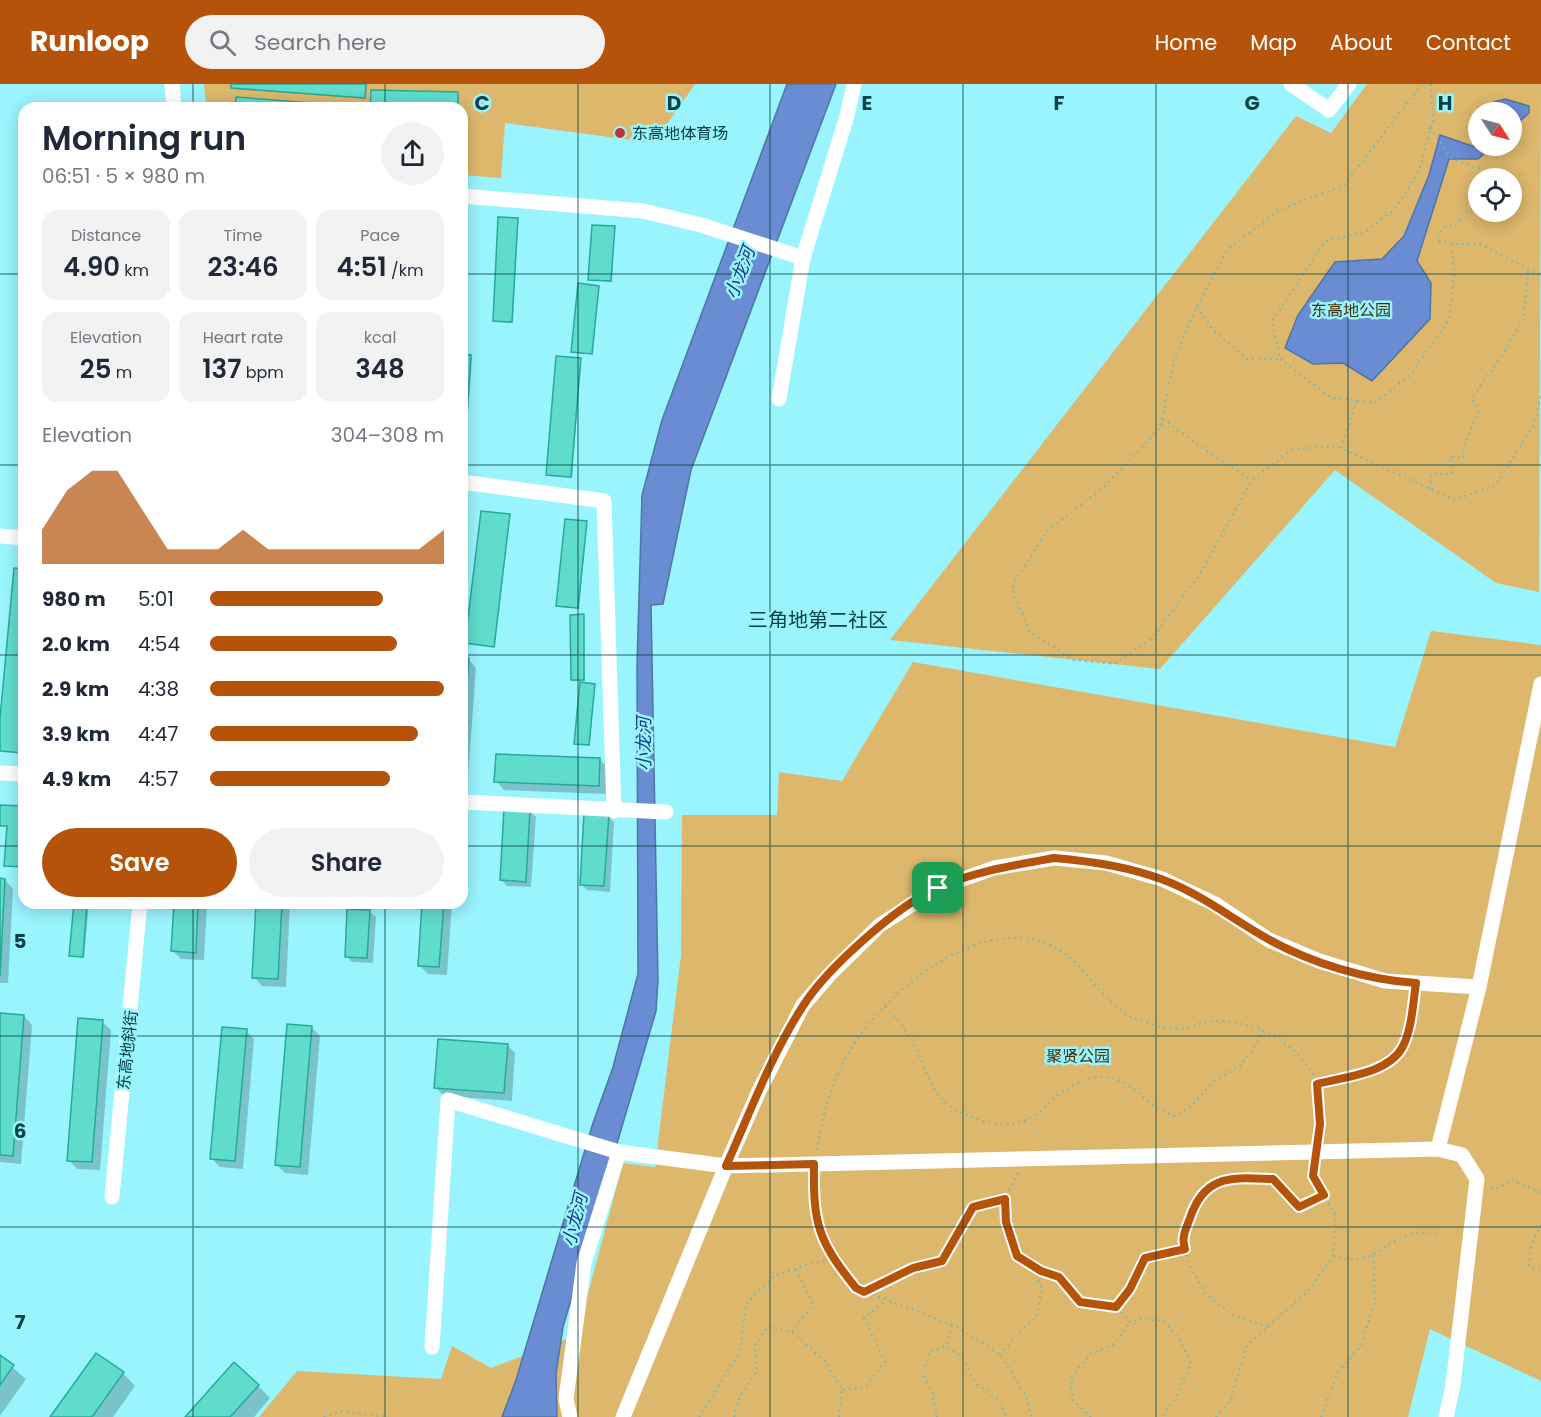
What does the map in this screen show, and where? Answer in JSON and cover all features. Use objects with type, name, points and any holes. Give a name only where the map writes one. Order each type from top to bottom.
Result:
[{"type":"street","points":[[172,84],[174,102]]},
{"type":"street","points":[[779,399],[796,256],[847,116],[854,84]]},
{"type":"street","points":[[1291,84],[1329,110],[1349,84]]},
{"type":"street","points":[[468,196],[643,211],[701,225],[796,256]]},
{"type":"street","points":[[468,483],[604,501],[619,811]]},
{"type":"street","points":[[0,536],[18,538]]},
{"type":"street","points":[[1438,1149],[1479,987],[1541,684]]},
{"type":"street","points":[[0,773],[18,774]]},
{"type":"street","points":[[468,802],[666,812]]},
{"type":"street","points":[[623,1417],[726,1166],[759,1091],[803,1005],[829,975],[880,925],[938,888],[994,868],[1054,858],[1106,863],[1162,879],[1215,904],[1269,940],[1319,961],[1385,981],[1479,987]]},
{"type":"street","name":"东高地斜街","points":[[112,1197],[139,909]]},
{"type":"street","points":[[432,1347],[448,1100],[619,1152],[726,1166],[1438,1149],[1462,1155],[1477,1179],[1453,1385],[1446,1417]]},
{"type":"street","points":[[570,1417],[566,1399],[584,1263],[619,1152]]},
{"type":"path","points":[[1422,84],[1344,185],[1279,210],[1228,249],[1197,306],[1174,360],[1161,428],[1104,487],[1047,531],[1012,587],[1029,631],[1073,660],[1114,664],[1152,638],[1199,576],[1252,480],[1293,449],[1336,446],[1455,500],[1496,485],[1533,426],[1541,396]]},
{"type":"path","points":[[1280,359],[1272,321],[1324,241],[1365,232],[1395,209],[1419,171],[1432,119],[1431,84]]},
{"type":"path","points":[[1430,128],[1452,159],[1479,168]]},
{"type":"path","points":[[1468,212],[1461,215],[1460,223],[1442,228],[1437,240],[1452,244],[1480,244],[1528,270],[1541,273]]},
{"type":"path","points":[[1197,306],[1214,331],[1247,359],[1280,359],[1330,397],[1375,403],[1411,374],[1449,320],[1454,275],[1452,244]]},
{"type":"path","points":[[1429,489],[1432,474],[1452,474],[1450,457],[1463,458],[1464,446],[1478,411],[1472,398],[1501,357],[1524,318],[1528,270]]},
{"type":"path","points":[[1341,448],[1357,400]]},
{"type":"path","points":[[1162,418],[1211,454],[1252,480]]},
{"type":"path","points":[[1032,1417],[1025,1394],[1000,1355],[951,1324],[856,1288],[832,1259],[823,1243],[813,1202],[814,1164],[822,1116],[842,1066],[873,1019],[931,968],[1000,938],[1024,938],[1050,945],[1067,958],[1110,1002],[1133,1018],[1177,1029],[1213,1021],[1263,1030],[1285,1043],[1317,1084],[1320,1124],[1313,1176],[1336,1216],[1333,1256],[1307,1292],[1247,1345],[1231,1399],[1216,1417]]},
{"type":"path","points":[[1317,1084],[1385,1064],[1402,1048],[1416,983]]},
{"type":"path","points":[[885,1007],[912,1040],[931,1082],[945,1102],[963,1114],[995,1124],[1018,1125],[1043,1110],[1067,1089],[1091,1078],[1127,1083],[1159,1112],[1175,1116],[1190,1107],[1215,1080],[1240,1066],[1254,1048],[1263,1030]]},
{"type":"path","points":[[1026,1158],[1005,1199],[1006,1222],[1017,1256],[1059,1277],[1080,1302],[1116,1307],[1130,1322]]},
{"type":"path","points":[[1268,1327],[1232,1315],[1205,1293],[1190,1266],[1182,1240],[1193,1208],[1208,1185],[1235,1178],[1273,1179],[1299,1207],[1324,1195]]},
{"type":"path","points":[[1476,1188],[1500,1188],[1511,1179],[1541,1194]]},
{"type":"path","points":[[864,1292],[913,1268],[942,1261],[973,1207],[1005,1199]]},
{"type":"path","points":[[1541,1225],[1531,1244],[1529,1267],[1541,1270]]},
{"type":"path","points":[[1333,1256],[1349,1260],[1372,1255],[1407,1235],[1440,1232]]},
{"type":"path","points":[[1116,1307],[1130,1289],[1145,1258],[1185,1249]]},
{"type":"path","points":[[1321,1417],[1338,1372],[1361,1346],[1375,1301],[1372,1255]]},
{"type":"path","points":[[699,1417],[740,1352],[746,1304],[773,1277],[795,1268],[832,1259]]},
{"type":"path","points":[[1000,1355],[1019,1332],[1036,1318],[1042,1289],[1034,1266]]},
{"type":"path","points":[[792,1332],[813,1304],[795,1268]]},
{"type":"path","points":[[842,1390],[866,1387],[885,1361],[864,1318],[886,1301]]},
{"type":"path","points":[[1091,1417],[1072,1399],[1071,1378],[1091,1353],[1114,1344],[1130,1322],[1139,1319],[1164,1321],[1179,1339],[1191,1362],[1177,1395],[1162,1417]]},
{"type":"path","points":[[946,1346],[951,1324]]},
{"type":"path","points":[[734,1417],[739,1399],[757,1371],[755,1345],[769,1326],[792,1332],[825,1361],[842,1390],[839,1417]]},
{"type":"path","points":[[937,1417],[932,1392],[922,1373],[930,1351],[946,1346]]},
{"type":"path","points":[[946,1346],[962,1358],[975,1383],[999,1400],[1006,1417]]},
{"type":"path","points":[[324,1417],[340,1411],[389,1417]]},
{"type":"green space","name":"东高地体育场","points":[[204,84],[695,84],[654,143],[505,123],[501,178],[468,175],[468,102],[206,102]]},
{"type":"green space","name":"东高地公园","points":[[1367,84],[1541,84],[1539,592],[1496,583],[1335,470],[1160,669],[890,640],[1296,116],[1331,133]]},
{"type":"green space","name":"聚贤公园","points":[[1431,631],[1541,645],[1541,1381],[1430,1329],[1408,1417],[259,1417],[297,1371],[441,1379],[452,1346],[491,1368],[577,1335],[623,1163],[655,1167],[681,955],[682,815],[777,815],[779,772],[842,781],[913,662],[1395,747]]},
{"type":"water","name":"小龙河","points":[[787,84],[836,84],[691,470],[663,604],[651,605],[658,980],[656,1011],[563,1327],[556,1374],[557,1417],[502,1417],[516,1380],[593,1123],[613,1067],[638,974],[637,665],[642,495],[662,420]]},
{"type":"water","points":[[1505,99],[1515,102],[1494,102]]},
{"type":"water","points":[[1522,104],[1529,106],[1529,113],[1522,119]]},
{"type":"water","points":[[1440,135],[1468,145],[1468,156],[1481,156],[1478,159],[1449,159],[1417,261],[1431,283],[1430,319],[1372,381],[1343,363],[1313,364],[1285,348],[1298,315],[1335,262],[1382,259],[1404,236],[1429,175]]},
{"type":"building","points":[[231,84],[366,84],[365,98],[231,88]]},
{"type":"building","points":[[371,90],[458,92],[458,102],[370,102]]},
{"type":"building","points":[[236,97],[300,102],[236,102]]},
{"type":"building","points":[[498,217],[518,218],[512,322],[493,321]]},
{"type":"building","points":[[592,225],[615,226],[611,281],[588,280]]},
{"type":"building","points":[[578,283],[599,286],[592,354],[571,352]]},
{"type":"building","points":[[468,355],[471,355],[468,399]]},
{"type":"building","points":[[556,356],[581,358],[571,477],[546,475]]},
{"type":"building","points":[[481,511],[510,514],[494,647],[468,643],[468,618]]},
{"type":"building","points":[[565,519],[587,521],[578,608],[556,606]]},
{"type":"building","points":[[14,568],[18,568],[18,753],[0,751],[0,718]]},
{"type":"building","points":[[584,614],[584,680],[571,680],[570,615]]},
{"type":"building","points":[[580,682],[595,684],[589,745],[574,744]]},
{"type":"building","points":[[496,754],[600,758],[599,786],[494,782]]},
{"type":"building","points":[[0,805],[18,806],[18,867],[4,866],[7,826],[0,826]]},
{"type":"building","points":[[504,808],[530,809],[526,882],[500,880]]},
{"type":"building","points":[[584,813],[609,814],[604,886],[580,885]]},
{"type":"building","points":[[0,878],[5,879],[0,976]]},
{"type":"building","points":[[73,909],[87,909],[83,957],[69,956]]},
{"type":"building","points":[[174,909],[198,909],[196,953],[171,951]]},
{"type":"building","points":[[256,909],[282,909],[278,979],[252,978]]},
{"type":"building","points":[[347,909],[370,910],[367,958],[345,957]]},
{"type":"building","points":[[422,909],[444,909],[439,967],[418,966]]},
{"type":"building","points":[[0,1013],[24,1015],[13,1156],[0,1155]]},
{"type":"building","points":[[78,1018],[103,1020],[92,1162],[67,1161]]},
{"type":"building","points":[[287,1024],[312,1026],[300,1167],[275,1165]]},
{"type":"building","points":[[222,1027],[247,1029],[235,1161],[210,1159]]},
{"type":"building","points":[[438,1039],[508,1044],[504,1093],[434,1088]]},
{"type":"building","points":[[96,1353],[124,1372],[92,1417],[50,1417]]},
{"type":"building","points":[[0,1355],[14,1365],[0,1385]]},
{"type":"building","points":[[234,1362],[259,1385],[230,1417],[185,1417]]},
{"type":"place","name":"东高地体育场","points":[[620,133]]},
{"type":"district","name":"三角地第二社区","points":[[818,620]]},
{"type":"route","points":[[1054,858],[1106,863],[1162,879],[1215,904],[1269,940],[1319,961],[1385,981],[1416,983],[1410,1022],[1402,1048],[1385,1064],[1317,1084],[1320,1124],[1313,1176],[1324,1195],[1299,1207],[1273,1179],[1235,1178],[1208,1185],[1193,1208],[1182,1240],[1185,1249],[1145,1258],[1130,1289],[1116,1307],[1080,1302],[1059,1277],[1041,1271],[1017,1256],[1006,1222],[1005,1199],[973,1207],[942,1261],[913,1268],[864,1292],[856,1288],[832,1259],[823,1243],[813,1202],[814,1164],[726,1166],[759,1091],[803,1005],[829,975],[880,925],[938,888],[994,868],[1054,858]]}]
